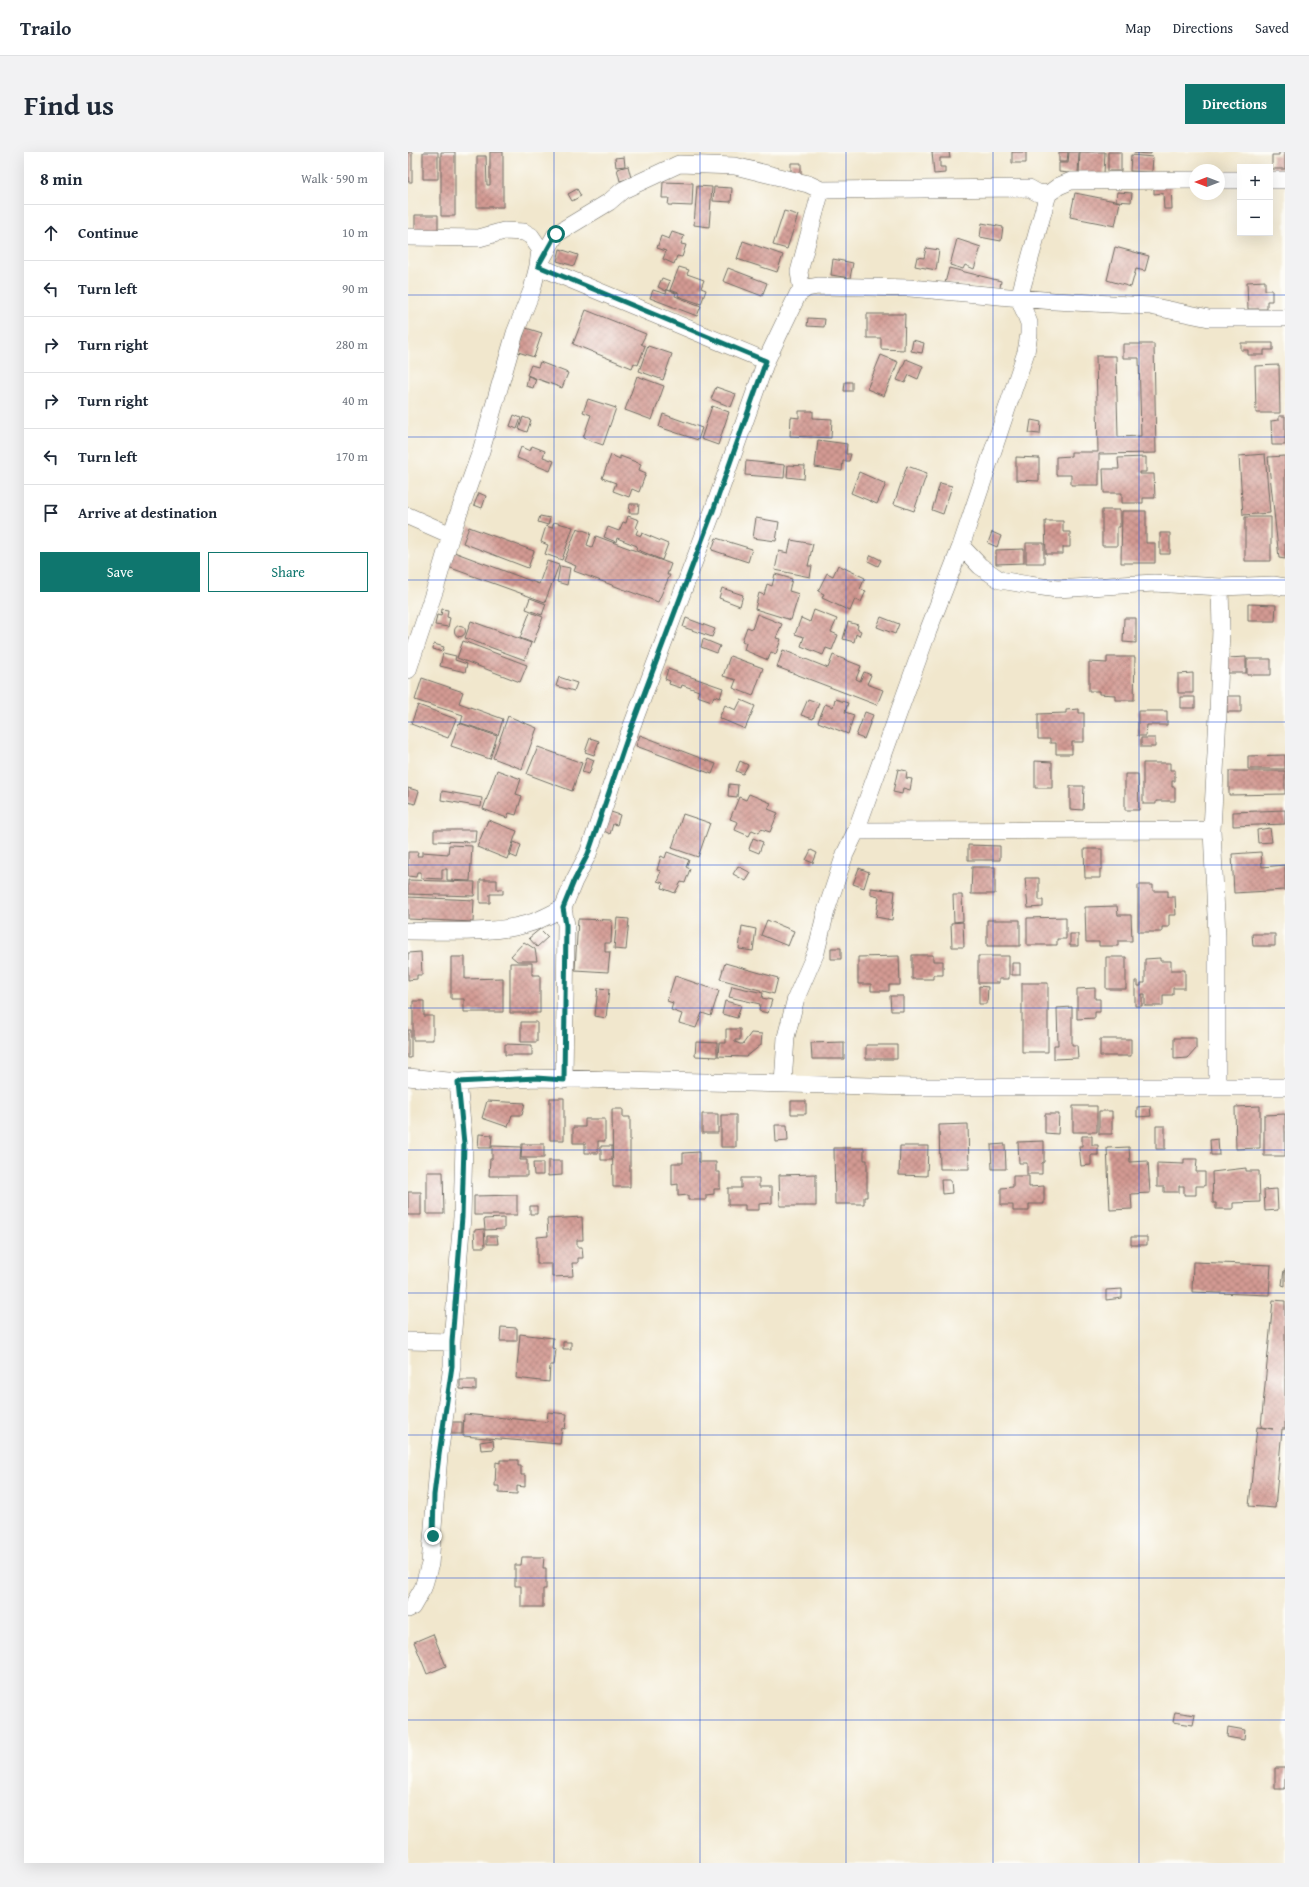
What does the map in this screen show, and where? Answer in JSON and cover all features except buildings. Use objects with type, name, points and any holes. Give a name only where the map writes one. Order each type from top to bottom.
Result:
[{"type":"street","points":[[538,266],[556,234],[609,202],[622,190],[679,164],[735,166],[808,184],[822,190],[1029,188],[1038,193],[1048,194]]},
{"type":"street","points":[[783,1084],[786,1037],[796,998],[816,952],[826,911],[845,854],[856,831],[928,631],[961,546],[1026,352],[1030,334],[1029,323],[1019,298],[1048,194],[1059,186],[1071,181],[1189,180]]},
{"type":"street","points":[[1225,180],[1237,180]]},
{"type":"street","points":[[1273,180],[1285,180]]},
{"type":"street","points":[[802,291],[799,272],[822,190]]},
{"type":"street","points":[[408,237],[479,238],[504,231],[524,232],[531,236],[540,249],[538,266],[532,290],[515,333],[481,450],[451,535],[408,670]]},
{"type":"street","points":[[538,266],[766,361]]},
{"type":"street","points":[[564,1080],[566,925],[563,908],[574,881],[588,854],[627,739],[713,511],[766,361],[793,303],[802,291],[807,288],[818,286],[881,286],[941,290],[1054,302],[1150,306],[1209,318],[1285,318]]},
{"type":"street","points":[[408,516],[451,535]]},
{"type":"street","points":[[961,546],[980,566],[1000,580],[1057,589],[1154,583],[1220,587],[1273,585],[1285,587]]},
{"type":"street","points":[[1217,1088],[1217,936],[1212,830],[1221,629],[1220,587]]},
{"type":"street","points":[[856,831],[1212,830]]},
{"type":"street","points":[[408,931],[498,929],[514,927],[529,924],[563,908]]},
{"type":"street","points":[[408,1077],[458,1082],[536,1078],[564,1080],[912,1087],[1285,1087]]},
{"type":"street","points":[[408,1609],[412,1606],[423,1588],[430,1564],[439,1455],[452,1366],[452,1342],[462,1217],[464,1144],[458,1082]]},
{"type":"street","points":[[408,1341],[452,1342]]},
{"type":"route","points":[[433,1536],[434,1495],[452,1366],[452,1342],[462,1217],[464,1144],[458,1082],[536,1078],[564,1080],[566,925],[563,908],[574,881],[588,854],[627,739],[713,511],[766,361],[726,346],[538,266],[556,234]]}]
